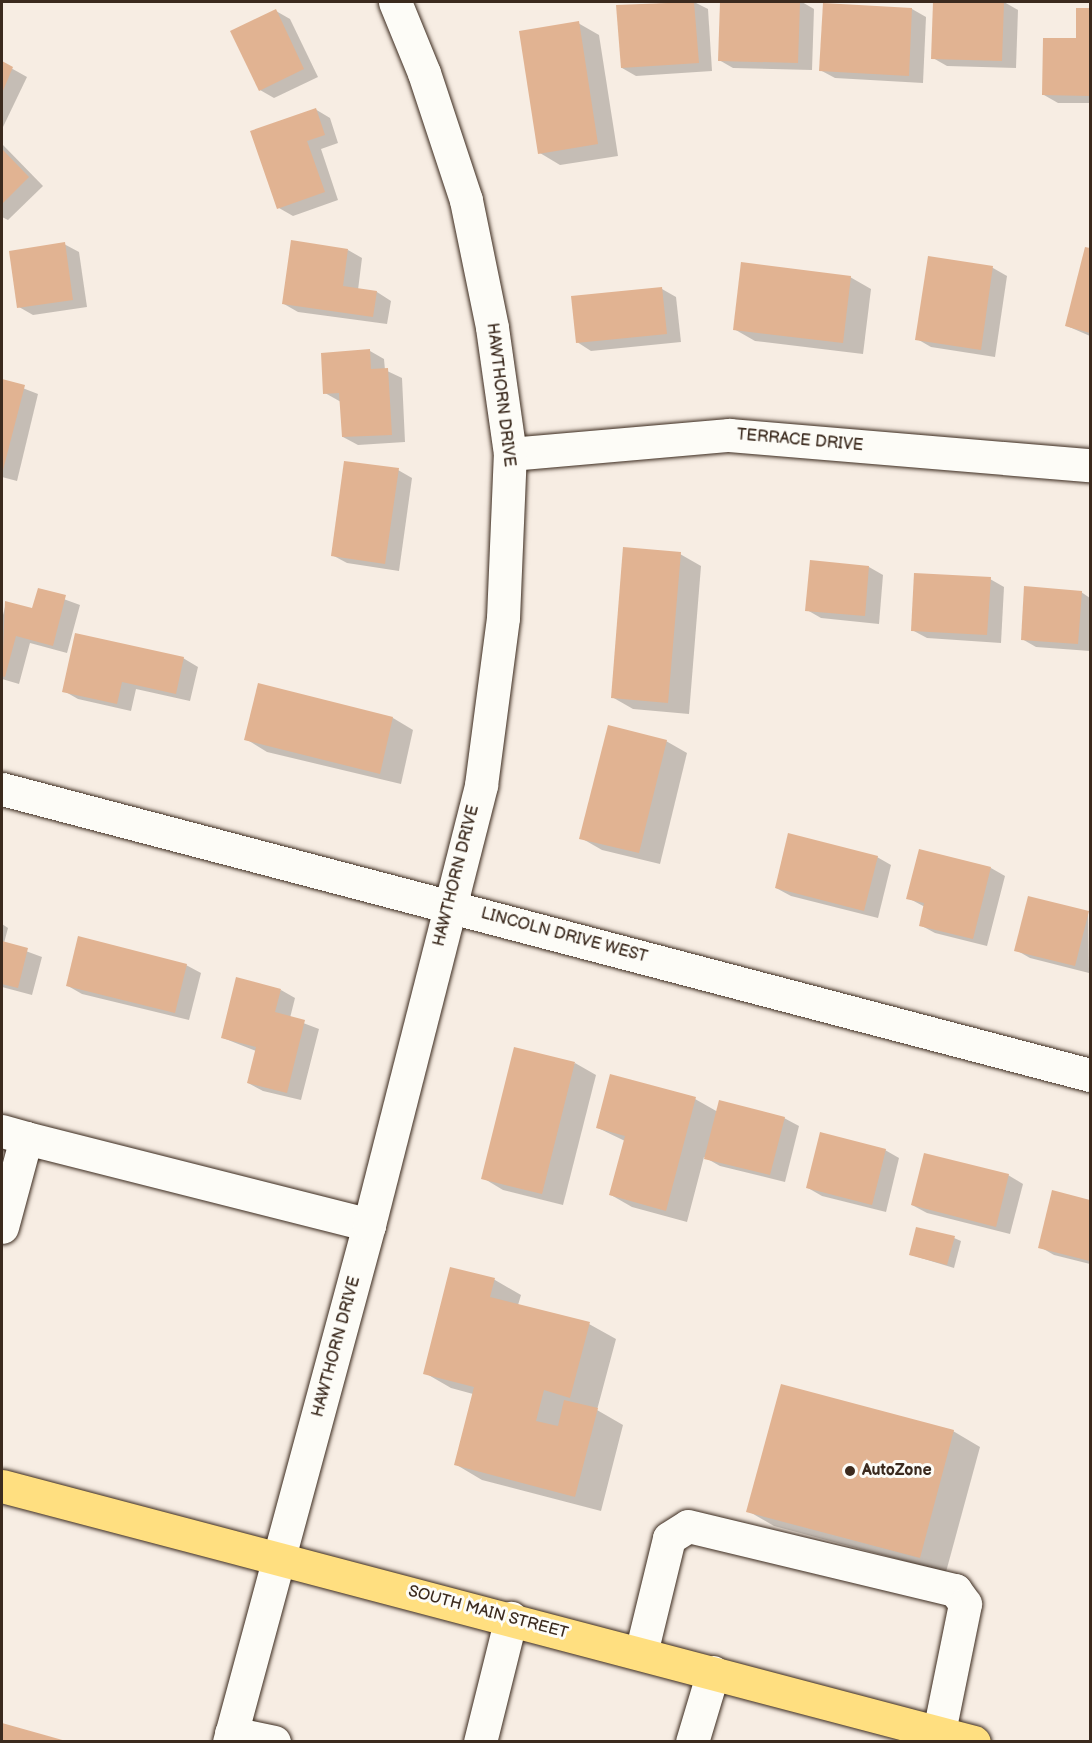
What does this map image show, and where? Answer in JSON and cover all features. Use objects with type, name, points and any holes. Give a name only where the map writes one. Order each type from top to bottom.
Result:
[{"type":"main road","name":"SOUTH MAIN STREET","points":[[2,1486],[511,1618],[961,1739]]},
{"type":"street","name":"HAWTHORN DRIVE","points":[[230,1737],[281,1558],[369,1225],[481,785],[503,618],[510,454],[492,327],[466,200],[424,73],[395,2]]},
{"type":"street","name":"TERRACE DRIVE","points":[[510,454],[729,435],[1090,465]]},
{"type":"street","name":"LINCOLN DRIVE WEST","points":[[2,789],[1090,1075]]},
{"type":"street","points":[[2,1227],[14,1134],[369,1225]]},
{"type":"street","points":[[641,1653],[669,1538],[688,1526],[955,1590],[965,1604],[961,1739]]},
{"type":"street","points":[[480,1742],[511,1618]]},
{"type":"street","points":[[692,1742],[713,1672]]},
{"type":"street","points":[[230,1737],[274,1742]]},
{"type":"building","points":[[694,2],[699,63],[621,68],[616,5]]},
{"type":"building","points":[[720,2],[800,2],[798,63],[718,61]]},
{"type":"building","points":[[933,2],[1004,2],[1002,61],[931,59]]},
{"type":"building","points":[[823,3],[912,8],[909,76],[819,71]]},
{"type":"building","points":[[1076,8],[1090,8],[1090,96],[1042,95],[1043,38],[1076,38]]},
{"type":"building","points":[[276,9],[304,69],[259,91],[230,31]]},
{"type":"building","points":[[579,21],[598,144],[538,154],[519,31]]},
{"type":"building","points":[[2,61],[13,67],[2,93]]},
{"type":"building","points":[[316,108],[325,135],[307,141],[325,192],[277,209],[250,131]]},
{"type":"building","points":[[2,149],[29,177],[2,204]]},
{"type":"building","points":[[291,240],[348,249],[343,286],[377,291],[373,317],[282,304]]},
{"type":"building","points":[[65,242],[73,300],[17,308],[9,251]]},
{"type":"building","points":[[1085,247],[1090,248],[1090,333],[1065,326]]},
{"type":"building","points":[[928,256],[993,266],[981,350],[915,340]]},
{"type":"building","points":[[741,262],[851,276],[843,343],[733,330]]},
{"type":"building","points":[[662,287],[667,334],[576,343],[571,296]]},
{"type":"building","points":[[370,349],[371,369],[388,368],[392,435],[342,437],[339,393],[323,394],[321,353]]},
{"type":"building","points":[[2,379],[25,385],[2,474]]},
{"type":"building","points":[[344,461],[399,468],[385,564],[331,556]]},
{"type":"building","points":[[623,547],[681,552],[668,703],[611,698]]},
{"type":"building","points":[[810,560],[869,566],[865,616],[805,611]]},
{"type":"building","points":[[914,573],[991,577],[987,635],[911,631]]},
{"type":"building","points":[[1024,586],[1082,591],[1078,644],[1021,640]]},
{"type":"building","points":[[38,588],[66,595],[53,646],[16,636],[5,677],[2,676],[5,601],[32,608]]},
{"type":"building","points":[[75,633],[184,657],[176,694],[122,682],[117,704],[62,692]]},
{"type":"building","points":[[258,683],[393,717],[380,774],[244,740]]},
{"type":"building","points":[[608,725],[667,740],[639,853],[579,839]]},
{"type":"building","points":[[788,833],[878,856],[864,911],[775,888]]},
{"type":"building","points":[[919,849],[991,867],[973,939],[919,926],[924,903],[906,899]]},
{"type":"building","points":[[1028,896],[1089,911],[1075,966],[1014,951]]},
{"type":"building","points":[[78,936],[187,964],[175,1013],[66,986]]},
{"type":"building","points":[[2,941],[28,948],[18,988],[2,984]]},
{"type":"building","points":[[236,977],[281,989],[275,1012],[305,1020],[287,1093],[247,1083],[256,1047],[221,1038]]},
{"type":"building","points":[[514,1047],[575,1062],[542,1194],[481,1179]]},
{"type":"building","points":[[610,1074],[696,1097],[666,1211],[609,1195],[625,1136],[596,1128]]},
{"type":"building","points":[[719,1100],[785,1117],[770,1175],[704,1159]]},
{"type":"building","points":[[820,1132],[886,1149],[872,1205],[806,1188]]},
{"type":"building","points":[[924,1153],[1009,1174],[996,1227],[911,1205]]},
{"type":"building","points":[[1052,1190],[1090,1200],[1090,1261],[1038,1248]]},
{"type":"building","points":[[916,1227],[955,1236],[947,1265],[909,1255]]},
{"type":"building","points":[[450,1267],[495,1278],[490,1297],[590,1322],[570,1398],[544,1390],[536,1421],[558,1426],[564,1400],[598,1408],[575,1497],[454,1465],[474,1387],[423,1374]]},
{"type":"building","name":"AutoZone","points":[[781,1384],[954,1430],[920,1558],[746,1512]]},
{"type":"building","points":[[2,1723],[66,1741],[66,1742],[2,1742]]},
{"type":"place","name":"AutoZone","points":[[850,1471]]}]
